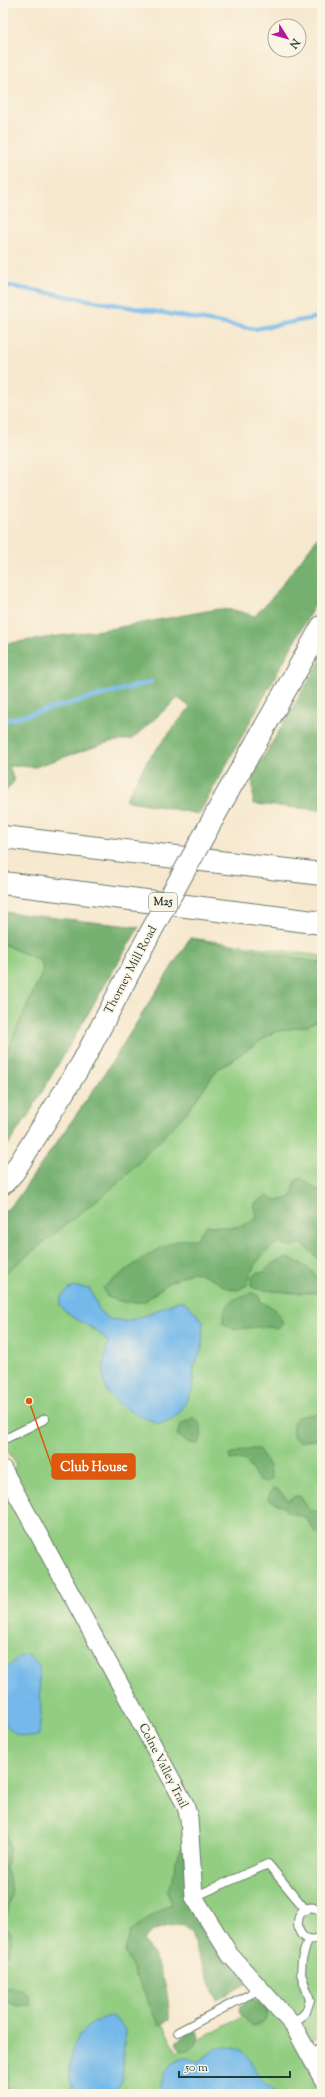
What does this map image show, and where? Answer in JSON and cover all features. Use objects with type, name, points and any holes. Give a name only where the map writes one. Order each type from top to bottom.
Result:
[{"type":"highway","points":[[3,837],[322,874]]},
{"type":"highway","name":"M25","points":[[3,883],[322,923]]},
{"type":"street","name":"Thorney Mill Road","points":[[3,1184],[14,1172],[82,1063],[148,937],[322,626]]},
{"type":"street","name":"Colne Valley Trail","points":[[3,1469],[185,1804],[189,1818],[194,1897],[230,1955],[316,2051],[322,2078]]},
{"type":"lane","points":[[3,1440],[45,1419]]},
{"type":"lane","points":[[194,1897],[268,1864],[306,1910]]},
{"type":"lane","points":[[322,1911],[316,1908],[306,1910],[298,1917],[297,1922],[300,1933],[308,1939],[313,1940],[322,1936]]},
{"type":"lane","points":[[293,2025],[306,2012],[310,2000],[301,1974],[302,1959],[308,1939]]},
{"type":"lane","points":[[178,2032],[260,1989]]},
{"type":"green space","points":[[322,532],[322,592],[199,814],[125,800],[147,761],[190,707],[178,698],[132,739],[109,742],[35,767],[9,766],[14,781],[3,795],[3,644],[115,628],[217,609],[234,610],[255,616],[275,594]]},
{"type":"green space","points":[[322,658],[322,810],[253,804],[253,775]]},
{"type":"green space","points":[[3,912],[139,927],[29,1114],[3,1152],[3,1059],[43,971],[41,961],[3,944]]},
{"type":"green space","points":[[190,938],[322,956],[322,2033],[307,2044],[194,1897],[129,1942],[160,2020],[177,2052],[266,2004],[288,2028],[322,2089],[322,2094],[3,2094],[3,1483],[16,1465],[3,1442],[3,1213],[14,1203],[102,1078]]},
{"type":"green space","points":[[190,938],[322,963],[322,1018],[307,1026],[274,1032],[217,1070],[188,1111],[122,1180],[3,1275],[3,1213],[14,1203],[102,1078]]},
{"type":"green space","points":[[3,944],[41,961],[43,971],[3,1059]]},
{"type":"green space","points":[[301,1178],[322,1193],[322,1262],[301,1243],[292,1247],[277,1243],[266,1252],[254,1266],[247,1285],[237,1290],[227,1288],[207,1276],[192,1272],[168,1283],[144,1302],[123,1302],[107,1297],[103,1288],[129,1268],[151,1254],[171,1243],[180,1240],[196,1239],[206,1225],[233,1227],[251,1222],[257,1218],[254,1204],[267,1195],[278,1201],[292,1197],[295,1181]]},
{"type":"green space","points":[[288,1258],[300,1263],[316,1275],[320,1287],[319,1293],[293,1293],[256,1289],[251,1286],[252,1276],[259,1272],[265,1272],[272,1264]]},
{"type":"green space","points":[[252,1293],[258,1295],[261,1302],[269,1305],[275,1310],[280,1316],[283,1324],[278,1328],[256,1327],[237,1329],[223,1323],[223,1316],[230,1302]]},
{"type":"green space","points":[[322,1411],[322,1439],[299,1442],[293,1436],[294,1422],[300,1416],[316,1414]]},
{"type":"green space","points":[[192,1418],[198,1420],[201,1429],[201,1438],[198,1444],[189,1443],[177,1435],[180,1425]]},
{"type":"green space","points":[[247,1449],[259,1449],[269,1466],[271,1479],[267,1483],[259,1481],[245,1461],[236,1459],[230,1460],[229,1455]]},
{"type":"green space","points":[[272,1489],[278,1489],[288,1500],[295,1496],[300,1496],[310,1511],[322,1511],[322,1534],[315,1532],[305,1517],[287,1512],[284,1507],[268,1499]]},
{"type":"green space","points":[[3,1824],[10,1845],[6,1868],[12,1889],[7,1915],[3,1918]]},
{"type":"green space","points":[[184,1841],[188,1889],[249,1982],[217,2000],[196,1951],[191,1931],[183,1925],[156,1930],[143,1941],[155,1958],[166,1989],[169,2020],[159,2025],[125,1952],[130,1932],[147,1918],[171,1904],[167,1891],[173,1880],[175,1861]]},
{"type":"green space","points":[[3,1927],[9,1930],[12,1936],[12,1942],[9,1948],[10,1952],[7,1956],[3,1951]]},
{"type":"green space","points":[[12,1987],[20,1989],[25,1993],[29,1998],[31,2005],[17,2006],[3,2000],[3,1988]]},
{"type":"green space","points":[[251,1998],[262,2004],[266,2013],[264,2021],[252,2026],[240,2014],[239,2008]]},
{"type":"green space","points":[[191,2030],[197,2032],[200,2037],[192,2048],[182,2051],[176,2042]]},
{"type":"green space","points":[[3,2061],[8,2062],[7,2094],[3,2094]]},
{"type":"water","points":[[76,1287],[90,1289],[100,1312],[109,1319],[126,1321],[140,1317],[181,1300],[203,1321],[202,1349],[194,1367],[192,1390],[181,1411],[172,1419],[159,1424],[118,1404],[110,1396],[105,1387],[103,1375],[108,1342],[98,1332],[72,1317],[60,1306],[61,1297],[69,1289]]},
{"type":"water","points":[[28,1655],[39,1665],[41,1713],[39,1735],[34,1737],[23,1736],[13,1732],[5,1724],[2,1715],[3,1671],[20,1656]]},
{"type":"water","points":[[110,2016],[118,2021],[125,2030],[122,2082],[114,2094],[75,2094],[69,2069],[73,2046],[79,2036],[87,2028]]},
{"type":"water","points":[[227,2047],[240,2050],[244,2053],[250,2059],[258,2075],[275,2094],[159,2094],[163,2077],[169,2067],[177,2060],[185,2058],[199,2061],[217,2048]]},
{"type":"waterway","points":[[3,285],[255,329],[319,317]]},
{"type":"waterway","points":[[3,721],[151,682]]},
{"type":"place","name":"Club House","points":[[29,1401]]}]
